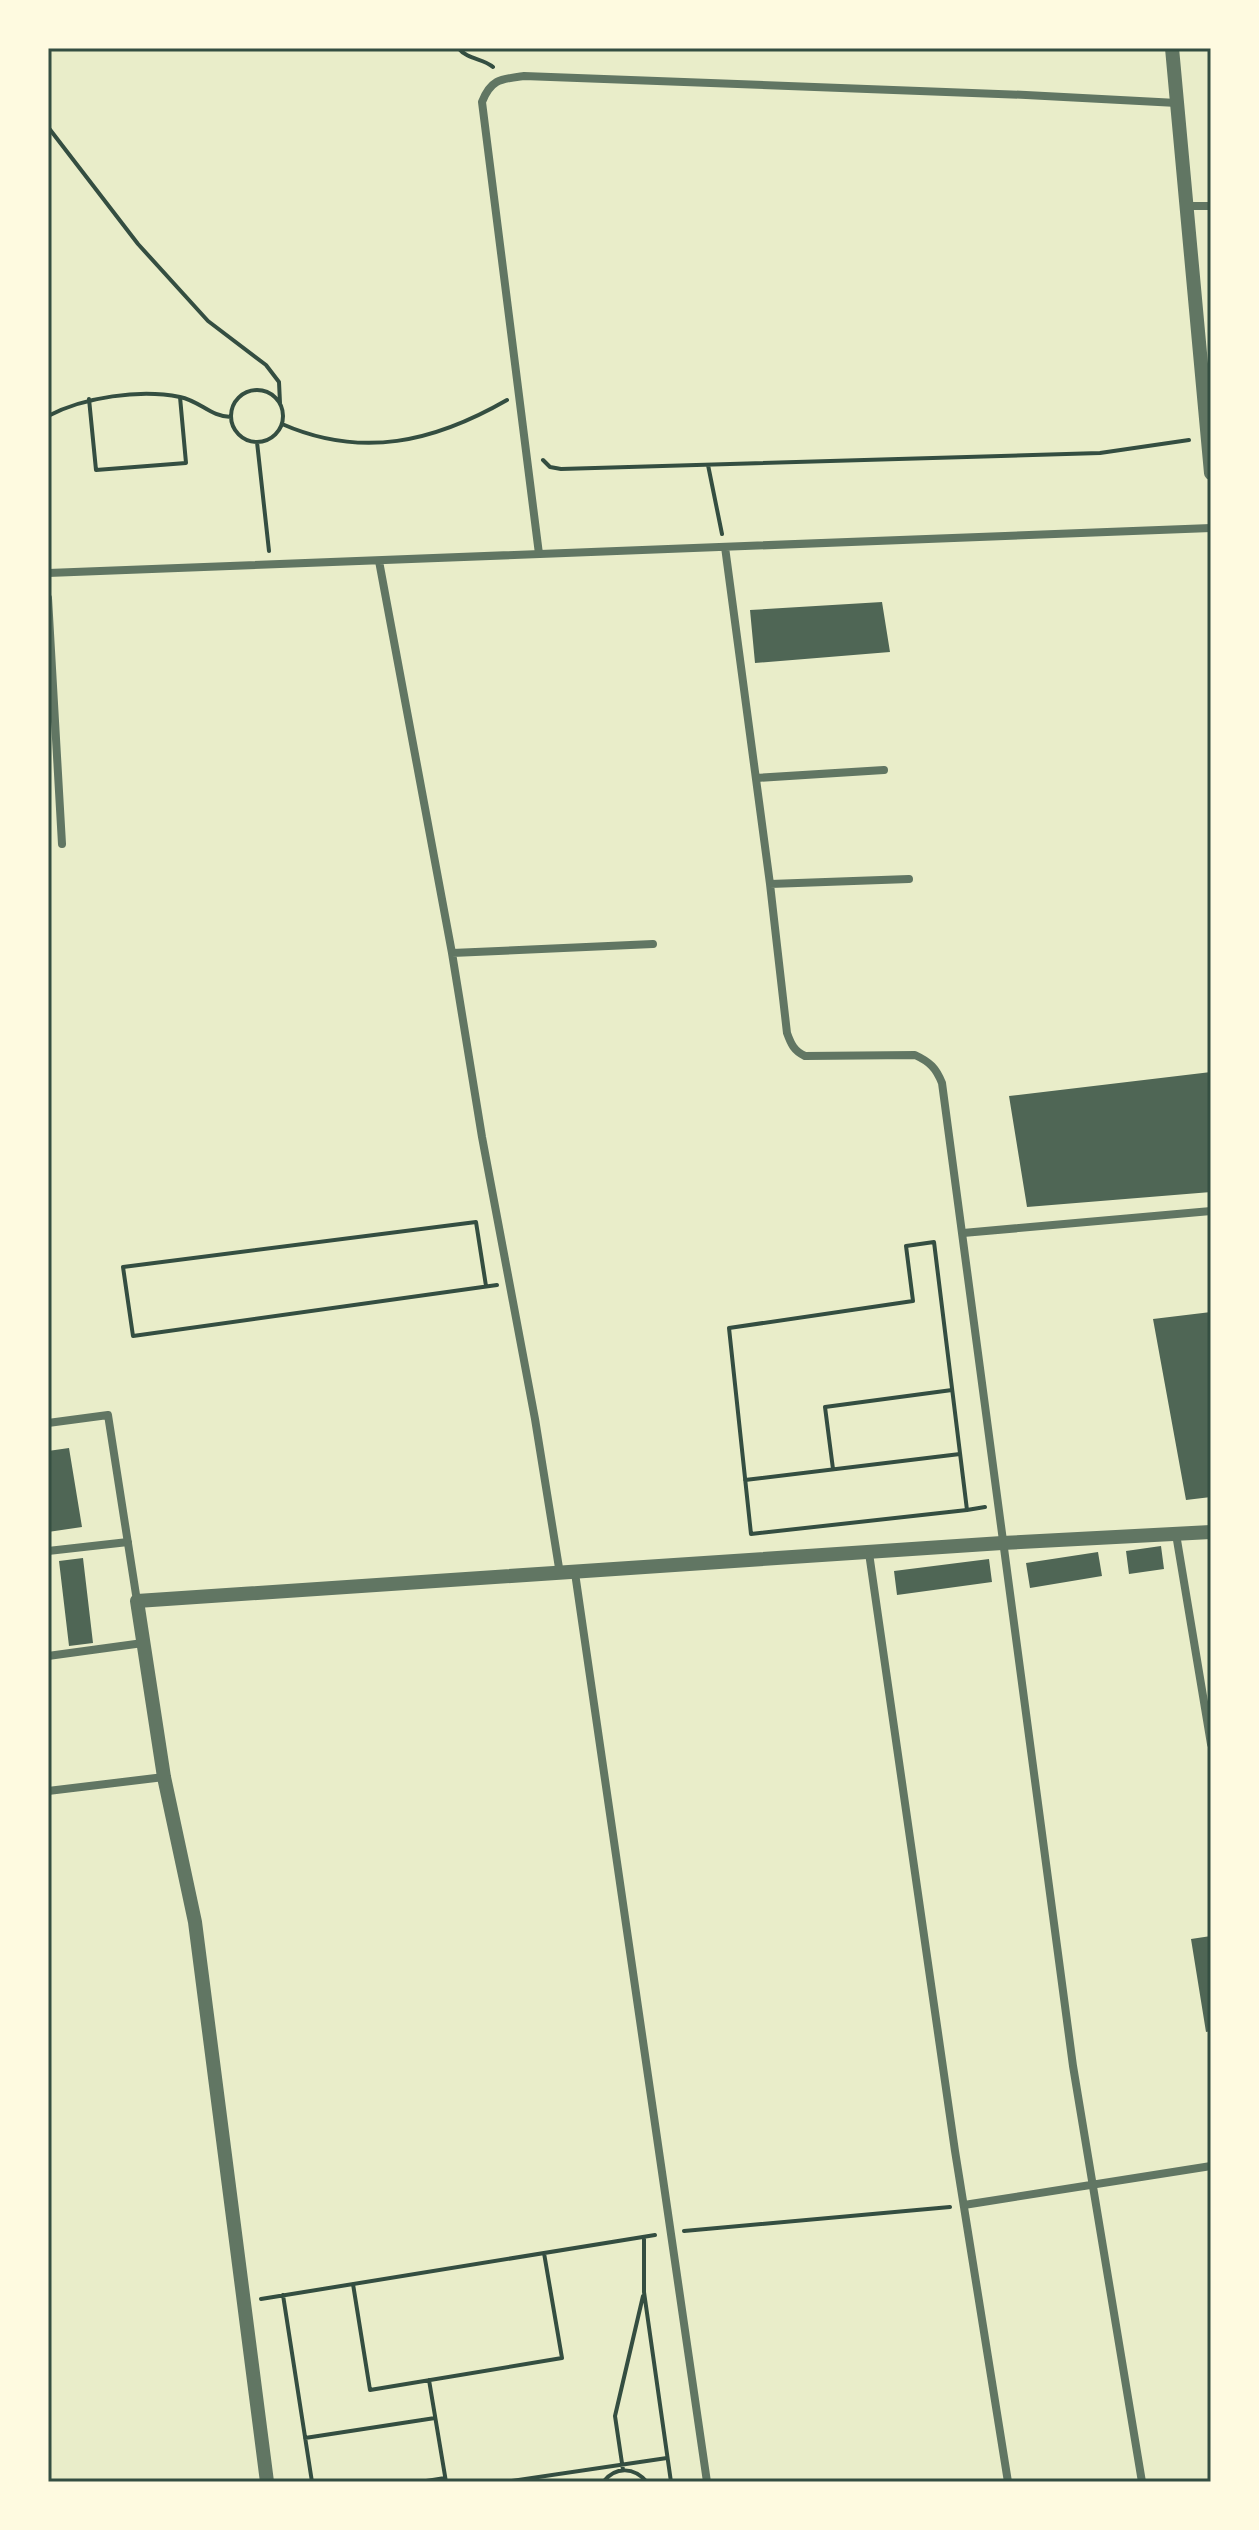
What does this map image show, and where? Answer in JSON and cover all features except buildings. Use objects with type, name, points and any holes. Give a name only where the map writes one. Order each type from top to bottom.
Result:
[{"type":"street","points":[[1172,48],[1211,473]]},
{"type":"street","points":[[539,554],[482,102],[488,88],[502,79],[524,76],[1177,103]]},
{"type":"street","points":[[1186,206],[1211,206]]},
{"type":"street","points":[[48,573],[1211,528]]},
{"type":"street","points":[[725,547],[787,1033],[797,1052],[805,1056],[915,1055],[937,1069],[942,1083],[1002,1543],[1092,2186],[1142,2482]]},
{"type":"street","points":[[379,561],[567,1574],[707,2482]]},
{"type":"street","points":[[48,598],[52,721],[62,844]]},
{"type":"street","points":[[756,778],[884,770]]},
{"type":"street","points":[[770,884],[909,879]]},
{"type":"street","points":[[452,953],[653,944]]},
{"type":"street","points":[[963,1233],[1211,1211]]},
{"type":"street","points":[[48,1423],[108,1415],[164,1777],[195,1922],[267,2482]]},
{"type":"street","points":[[137,1601],[1002,1543],[1211,1532]]},
{"type":"street","points":[[1176,1534],[1211,1744]]},
{"type":"street","points":[[48,1551],[128,1542]]},
{"type":"street","points":[[869,1553],[964,2205],[1008,2482]]},
{"type":"street","points":[[48,1656],[143,1643]]},
{"type":"street","points":[[48,1791],[164,1777]]},
{"type":"street","points":[[964,2205],[1211,2166]]},
{"type":"path","points":[[458,48],[467,56],[488,62],[502,79]]},
{"type":"path","points":[[48,127],[138,244],[208,321],[266,365],[279,382],[283,413],[277,433],[257,442],[245,439],[235,430],[231,417],[233,405],[239,396],[250,390],[261,390],[272,394],[280,403]]},
{"type":"path","points":[[282,424],[304,434],[341,442],[378,443],[438,434],[520,392]]},
{"type":"path","points":[[48,416],[89,399],[111,396],[180,397],[195,402],[212,414],[231,417]]},
{"type":"path","points":[[89,399],[96,470],[186,463],[180,397]]},
{"type":"path","points":[[537,449],[541,459],[550,467],[561,469],[1100,453],[1189,440]]},
{"type":"path","points":[[257,442],[271,565]]},
{"type":"path","points":[[708,465],[725,547]]},
{"type":"path","points":[[476,1222],[486,1286],[133,1336],[123,1267],[476,1222]]},
{"type":"path","points":[[934,1242],[952,1390],[967,1510],[751,1534],[729,1328],[913,1301],[906,1246],[934,1242]]},
{"type":"path","points":[[833,1469],[825,1407],[952,1390]]},
{"type":"path","points":[[745,1480],[960,1454]]},
{"type":"path","points":[[244,2302],[671,2233],[964,2205]]},
{"type":"path","points":[[644,2237],[644,2292],[671,2482]]},
{"type":"path","points":[[353,2284],[370,2390],[562,2358],[544,2253]]},
{"type":"path","points":[[622,2467],[615,2416],[644,2292]]},
{"type":"path","points":[[283,2295],[312,2482]]},
{"type":"path","points":[[420,2482],[445,2480],[429,2380]]},
{"type":"path","points":[[305,2438],[435,2418]]},
{"type":"path","points":[[505,2482],[667,2458]]},
{"type":"path","points":[[603,2482],[622,2467]]},
{"type":"path","points":[[622,2467],[639,2474],[647,2482]]}]
